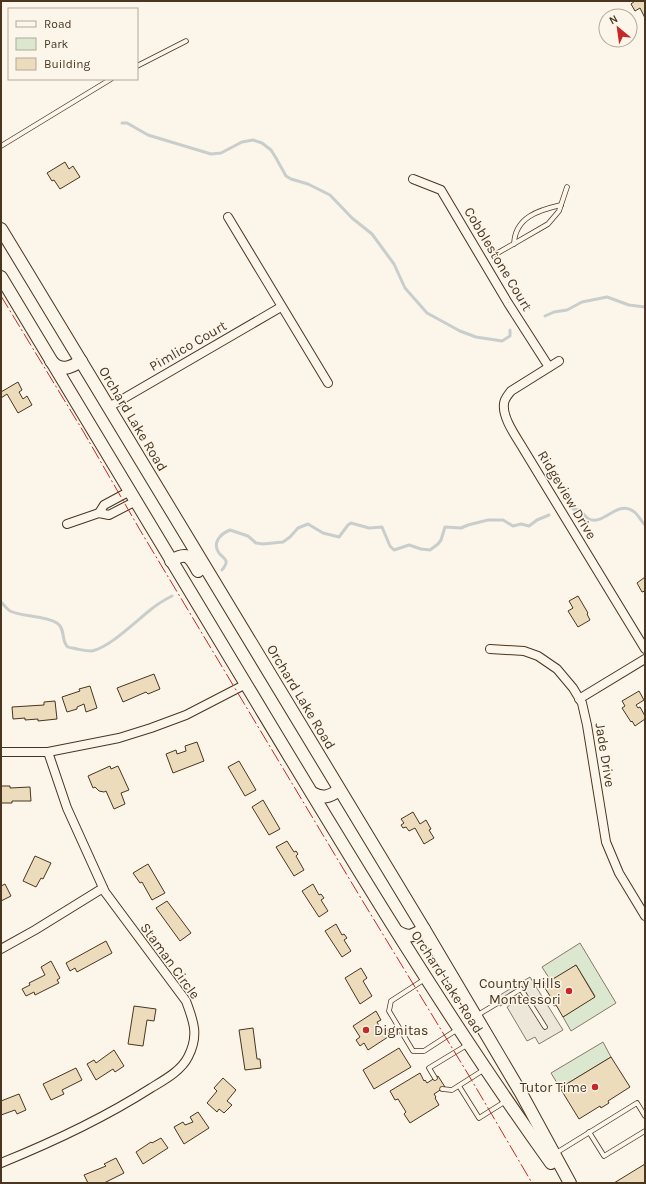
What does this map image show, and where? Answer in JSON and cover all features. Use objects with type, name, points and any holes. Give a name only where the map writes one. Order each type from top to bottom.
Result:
[{"type":"main road","name":"Orchard Lake Road","points":[[1,229],[424,929],[521,1093],[570,1183]]},
{"type":"main road","points":[[1,240],[14,251]]},
{"type":"main road","name":"Orchard Lake Road","points":[[3,285],[133,496],[312,794],[398,932],[507,1101],[566,1183]]},
{"type":"main road","points":[[50,360],[59,368],[71,367],[81,361]]},
{"type":"main road","points":[[171,561],[180,556],[186,555],[190,558],[224,614],[240,624]]},
{"type":"main road","points":[[312,794],[326,797],[339,790]]},
{"type":"main road","points":[[398,932],[407,936],[412,936],[424,929]]},
{"type":"main road","points":[[460,1030],[472,1029],[478,1020]]},
{"type":"street","name":"Cobblestone Court","points":[[413,180],[441,190],[508,303],[549,367]]},
{"type":"street","points":[[228,217],[328,383]]},
{"type":"street","name":"Pimlico Court","points":[[109,407],[281,307]]},
{"type":"street","name":"Ridgeview Drive","points":[[558,361],[511,391],[506,397],[504,412],[528,457],[645,649]]},
{"type":"street","points":[[67,524],[99,513],[104,505],[133,496]]},
{"type":"street","name":"Jade Drive","points":[[490,648],[524,651],[538,656],[557,669],[573,688],[582,703],[606,842],[619,872],[645,916]]},
{"type":"street","points":[[579,699],[645,659]]},
{"type":"street","points":[[1,752],[48,752],[119,738],[186,715],[246,684]]},
{"type":"street","name":"Staman Circle","points":[[1,1162],[100,1119],[168,1078],[180,1068],[188,1058],[195,1036],[193,1020],[186,1002],[103,888],[67,808],[48,752]]},
{"type":"street","points":[[1,949],[103,888]]},
{"type":"lane","points":[[138,65],[186,41]]},
{"type":"lane","points":[[1,146],[109,80]]},
{"type":"lane","points":[[496,254],[548,224],[559,211],[567,187]]},
{"type":"lane","points":[[514,244],[514,236],[517,228],[524,221],[545,209],[561,205]]},
{"type":"lane","points":[[427,978],[391,1001],[389,1011],[413,1051],[424,1051],[460,1030]]},
{"type":"lane","points":[[478,1020],[521,989],[545,1027]]},
{"type":"lane","points":[[435,1078],[430,1068],[470,1044]]},
{"type":"lane","points":[[442,1089],[452,1090],[486,1068]]},
{"type":"lane","points":[[459,1086],[479,1118],[507,1101]]},
{"type":"lane","points":[[554,1154],[637,1103],[645,1116]]},
{"type":"lane","points":[[589,1132],[604,1156],[645,1131]]},
{"type":"green space","points":[[580,943],[616,1003],[571,1031],[563,1017],[595,996],[576,965],[551,981],[542,967]]},
{"type":"green space","points":[[603,1042],[611,1057],[560,1088],[551,1073]]},
{"type":"shaded area","points":[[530,977],[563,1030],[539,1044],[535,1037],[527,1041],[507,1007],[512,1004],[512,1001],[500,1006],[495,998]]},
{"type":"building","points":[[635,1],[645,1],[645,18],[640,8],[633,8],[631,4]]},
{"type":"building","points":[[65,162],[69,169],[73,166],[80,177],[60,189],[47,173]]},
{"type":"building","points":[[18,382],[22,390],[19,392],[23,399],[27,396],[32,405],[18,413],[7,394],[1,398],[1,392]]},
{"type":"building","points":[[645,577],[645,591],[642,592],[637,583]]},
{"type":"building","points":[[578,596],[588,613],[587,614],[590,620],[578,627],[568,611],[573,608],[569,601]]},
{"type":"building","points":[[154,674],[160,689],[148,694],[146,692],[123,702],[117,688]]},
{"type":"building","points":[[90,686],[97,708],[86,712],[84,704],[77,707],[77,709],[67,712],[62,697],[80,691],[79,689]]},
{"type":"building","points":[[639,691],[644,700],[636,705],[638,708],[640,707],[645,719],[635,726],[622,708],[625,706],[622,701]]},
{"type":"building","points":[[55,701],[57,719],[38,721],[38,719],[13,719],[12,707],[44,705],[44,702]]},
{"type":"building","points":[[197,742],[204,761],[173,773],[166,754],[176,750],[177,754],[186,751],[185,746]]},
{"type":"building","points":[[239,761],[256,790],[245,796],[228,767]]},
{"type":"building","points":[[110,766],[111,769],[118,766],[129,790],[121,793],[125,804],[114,809],[106,791],[99,791],[95,787],[93,788],[88,776]]},
{"type":"building","points":[[1,786],[10,786],[10,788],[30,787],[31,801],[12,801],[12,803],[1,803]]},
{"type":"building","points":[[263,800],[280,829],[269,835],[252,807]]},
{"type":"building","points":[[413,812],[420,824],[426,820],[431,829],[429,830],[434,838],[424,844],[415,828],[409,831],[406,827],[403,828],[401,825],[404,823],[401,819]]},
{"type":"building","points":[[287,841],[294,852],[296,851],[298,854],[296,856],[304,870],[294,876],[276,847]]},
{"type":"building","points":[[35,856],[51,863],[43,879],[41,878],[36,887],[23,881]]},
{"type":"building","points":[[148,864],[165,893],[152,900],[142,882],[140,883],[133,873]]},
{"type":"building","points":[[5,884],[11,896],[1,901],[1,886]]},
{"type":"building","points":[[313,884],[319,895],[321,894],[324,898],[321,900],[328,911],[319,917],[302,891]]},
{"type":"building","points":[[167,901],[191,933],[180,941],[156,908]]},
{"type":"building","points":[[336,924],[342,935],[344,934],[347,938],[344,940],[351,951],[342,957],[325,931]]},
{"type":"building","points":[[106,941],[112,953],[77,972],[75,968],[70,971],[66,963]]},
{"type":"building","points":[[51,961],[60,978],[57,980],[59,983],[35,995],[34,992],[26,996],[22,989],[30,985],[29,983],[45,975],[41,967]]},
{"type":"building","name":"Country Hills Montessori","points":[[576,965],[595,997],[563,1017],[556,1005],[554,1006],[543,985]]},
{"type":"building","points":[[361,968],[367,978],[363,981],[372,996],[360,1004],[345,978]]},
{"type":"building","points":[[134,1006],[156,1009],[154,1021],[147,1020],[143,1046],[128,1044]]},
{"type":"building","name":"Dignitas","points":[[376,1011],[381,1020],[377,1022],[379,1026],[376,1028],[378,1032],[386,1028],[391,1035],[368,1050],[364,1043],[360,1046],[356,1040],[360,1037],[353,1026]]},
{"type":"building","points":[[253,1028],[257,1059],[260,1059],[261,1068],[245,1070],[239,1030]]},
{"type":"building","points":[[399,1048],[411,1067],[374,1089],[363,1070]]},
{"type":"building","points":[[114,1050],[124,1066],[115,1072],[113,1069],[96,1080],[87,1064],[94,1060],[96,1063]]},
{"type":"building","name":"Tutor Time","points":[[611,1057],[630,1087],[608,1101],[609,1103],[601,1108],[600,1106],[579,1119],[560,1088]]},
{"type":"building","points":[[76,1068],[82,1080],[62,1090],[64,1094],[51,1100],[43,1084]]},
{"type":"building","points":[[420,1073],[424,1081],[425,1080],[427,1083],[438,1076],[445,1087],[434,1094],[439,1105],[410,1123],[404,1114],[406,1112],[398,1099],[395,1100],[390,1091]]},
{"type":"building","points":[[223,1078],[236,1090],[227,1101],[232,1105],[224,1113],[219,1109],[217,1112],[207,1103],[217,1091],[214,1088]]},
{"type":"building","points":[[19,1094],[26,1110],[17,1114],[15,1110],[1,1115],[1,1101]]},
{"type":"building","points":[[198,1112],[209,1128],[184,1144],[174,1127],[183,1122],[185,1125],[193,1122],[190,1117]]},
{"type":"building","points":[[161,1138],[168,1148],[143,1164],[136,1152],[151,1142],[152,1143]]},
{"type":"building","points":[[116,1158],[124,1173],[104,1183],[88,1183],[84,1175],[106,1166],[104,1164]]},
{"type":"building","points":[[645,1164],[645,1183],[614,1183]]},
{"type":"waterway","points":[[122,123],[127,123],[148,135],[211,154],[221,153],[242,142],[253,140],[262,143],[271,150],[286,176],[308,184],[330,195],[352,218],[372,234],[394,264],[405,288],[427,313],[460,331],[476,337],[502,341],[510,336],[510,330]]},
{"type":"waterway","points":[[545,316],[554,312],[567,310],[582,302],[607,297],[629,305],[645,307]]},
{"type":"waterway","points":[[573,509],[580,510],[589,519],[594,520],[627,508],[635,512],[645,525]]},
{"type":"waterway","points":[[222,570],[226,565],[226,561],[219,553],[216,546],[220,536],[230,530],[248,536],[256,543],[263,544],[283,542],[298,528],[308,524],[323,533],[339,537],[351,523],[369,528],[382,527],[390,546],[394,550],[409,545],[430,550],[441,540],[445,527],[461,528],[488,520],[503,520],[513,526],[521,524],[529,526],[537,520],[549,515]]},
{"type":"waterway","points":[[1,602],[10,611],[15,613],[52,620],[62,629],[65,642],[68,647],[92,651],[99,649],[114,640],[154,607],[172,596]]},
{"type":"power","points":[[1,296],[532,1183]]},
{"type":"place","name":"Country Hills Montessori","points":[[569,991]]},
{"type":"place","name":"Dignitas","points":[[366,1030]]},
{"type":"place","name":"Tutor Time","points":[[595,1087]]}]
